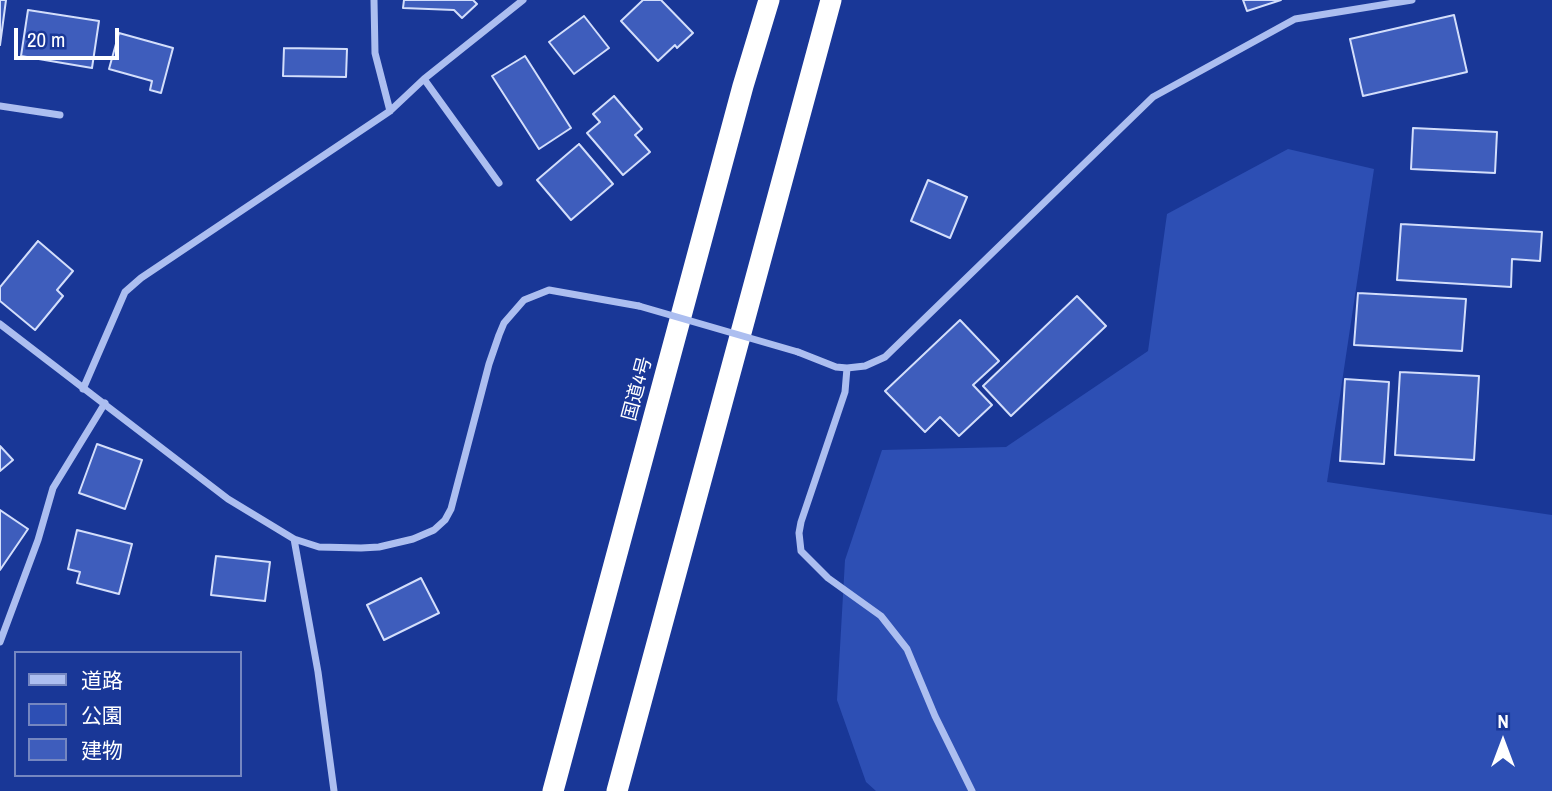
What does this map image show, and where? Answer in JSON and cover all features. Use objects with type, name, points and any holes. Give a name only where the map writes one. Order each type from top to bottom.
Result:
[{"type":"highway","name":"国道4号","points":[[554,791],[743,86],[769,0]]},
{"type":"highway","points":[[617,791],[831,0]]},
{"type":"street","points":[[374,0],[375,53],[390,111]]},
{"type":"street","points":[[83,389],[125,292],[141,278],[390,111],[424,79],[523,0]]},
{"type":"street","points":[[0,324],[229,499],[294,539],[329,548],[370,548],[413,539],[434,530],[445,520],[451,509],[489,363],[504,323],[524,300],[549,290],[639,306],[798,352],[836,367],[865,366],[885,356],[901,342],[1153,97],[1295,19],[1412,0]]},
{"type":"street","points":[[424,79],[499,183]]},
{"type":"street","points":[[0,106],[60,115]]},
{"type":"street","points":[[847,368],[845,392],[801,522],[799,533],[802,551],[828,578],[881,616],[907,649],[935,716],[972,791]]},
{"type":"street","points":[[0,642],[38,540],[53,488],[105,403]]},
{"type":"street","points":[[294,539],[334,791]]},
{"type":"green space","points":[[1288,149],[1374,169],[1327,482],[1552,515],[1552,791],[876,791],[866,782],[837,700],[845,560],[882,450],[1006,447],[1148,351],[1167,214]]},
{"type":"building","points":[[0,0],[6,0],[0,45]]},
{"type":"building","points":[[404,0],[473,0],[477,4],[462,18],[454,10],[403,8]]},
{"type":"building","points":[[643,0],[661,0],[693,33],[658,61],[621,21]]},
{"type":"building","points":[[1243,0],[1281,0],[1247,11]]},
{"type":"building","points":[[28,10],[99,21],[92,68],[21,56]]},
{"type":"building","points":[[1454,15],[1467,72],[1363,96],[1350,39]]},
{"type":"building","points":[[584,16],[609,48],[574,74],[549,42]]},
{"type":"building","points":[[119,33],[173,48],[161,93],[150,90],[152,81],[109,69]]},
{"type":"building","points":[[284,48],[347,49],[346,77],[283,76]]},
{"type":"building","points":[[525,56],[571,128],[539,149],[492,76]]},
{"type":"building","points":[[614,96],[642,129],[635,135],[650,152],[623,175],[587,133],[600,122],[593,114]]},
{"type":"building","points":[[1413,128],[1497,132],[1495,173],[1411,169]]},
{"type":"building","points":[[579,144],[613,184],[571,220],[537,180]]},
{"type":"building","points":[[928,180],[967,197],[950,238],[911,221]]},
{"type":"building","points":[[1401,224],[1542,232],[1540,261],[1512,259],[1511,287],[1397,280]]},
{"type":"building","points":[[38,241],[73,271],[57,290],[63,296],[35,330],[0,301],[0,287]]},
{"type":"building","points":[[1358,293],[1466,299],[1462,351],[1354,345]]},
{"type":"building","points":[[1077,296],[1106,326],[1011,416],[983,386]]},
{"type":"building","points":[[960,320],[999,361],[973,385],[992,405],[959,436],[940,417],[925,432],[885,391]]},
{"type":"building","points":[[1400,372],[1479,376],[1474,460],[1395,455]]},
{"type":"building","points":[[1345,379],[1389,382],[1384,464],[1340,461]]},
{"type":"building","points":[[97,444],[142,460],[125,509],[79,493]]},
{"type":"building","points":[[0,446],[13,460],[0,471]]},
{"type":"building","points":[[0,510],[28,529],[0,570]]},
{"type":"building","points":[[77,530],[132,544],[119,594],[77,583],[80,572],[68,569]]},
{"type":"building","points":[[216,556],[270,562],[265,601],[211,595]]},
{"type":"building","points":[[421,578],[439,613],[384,640],[367,605]]}]
